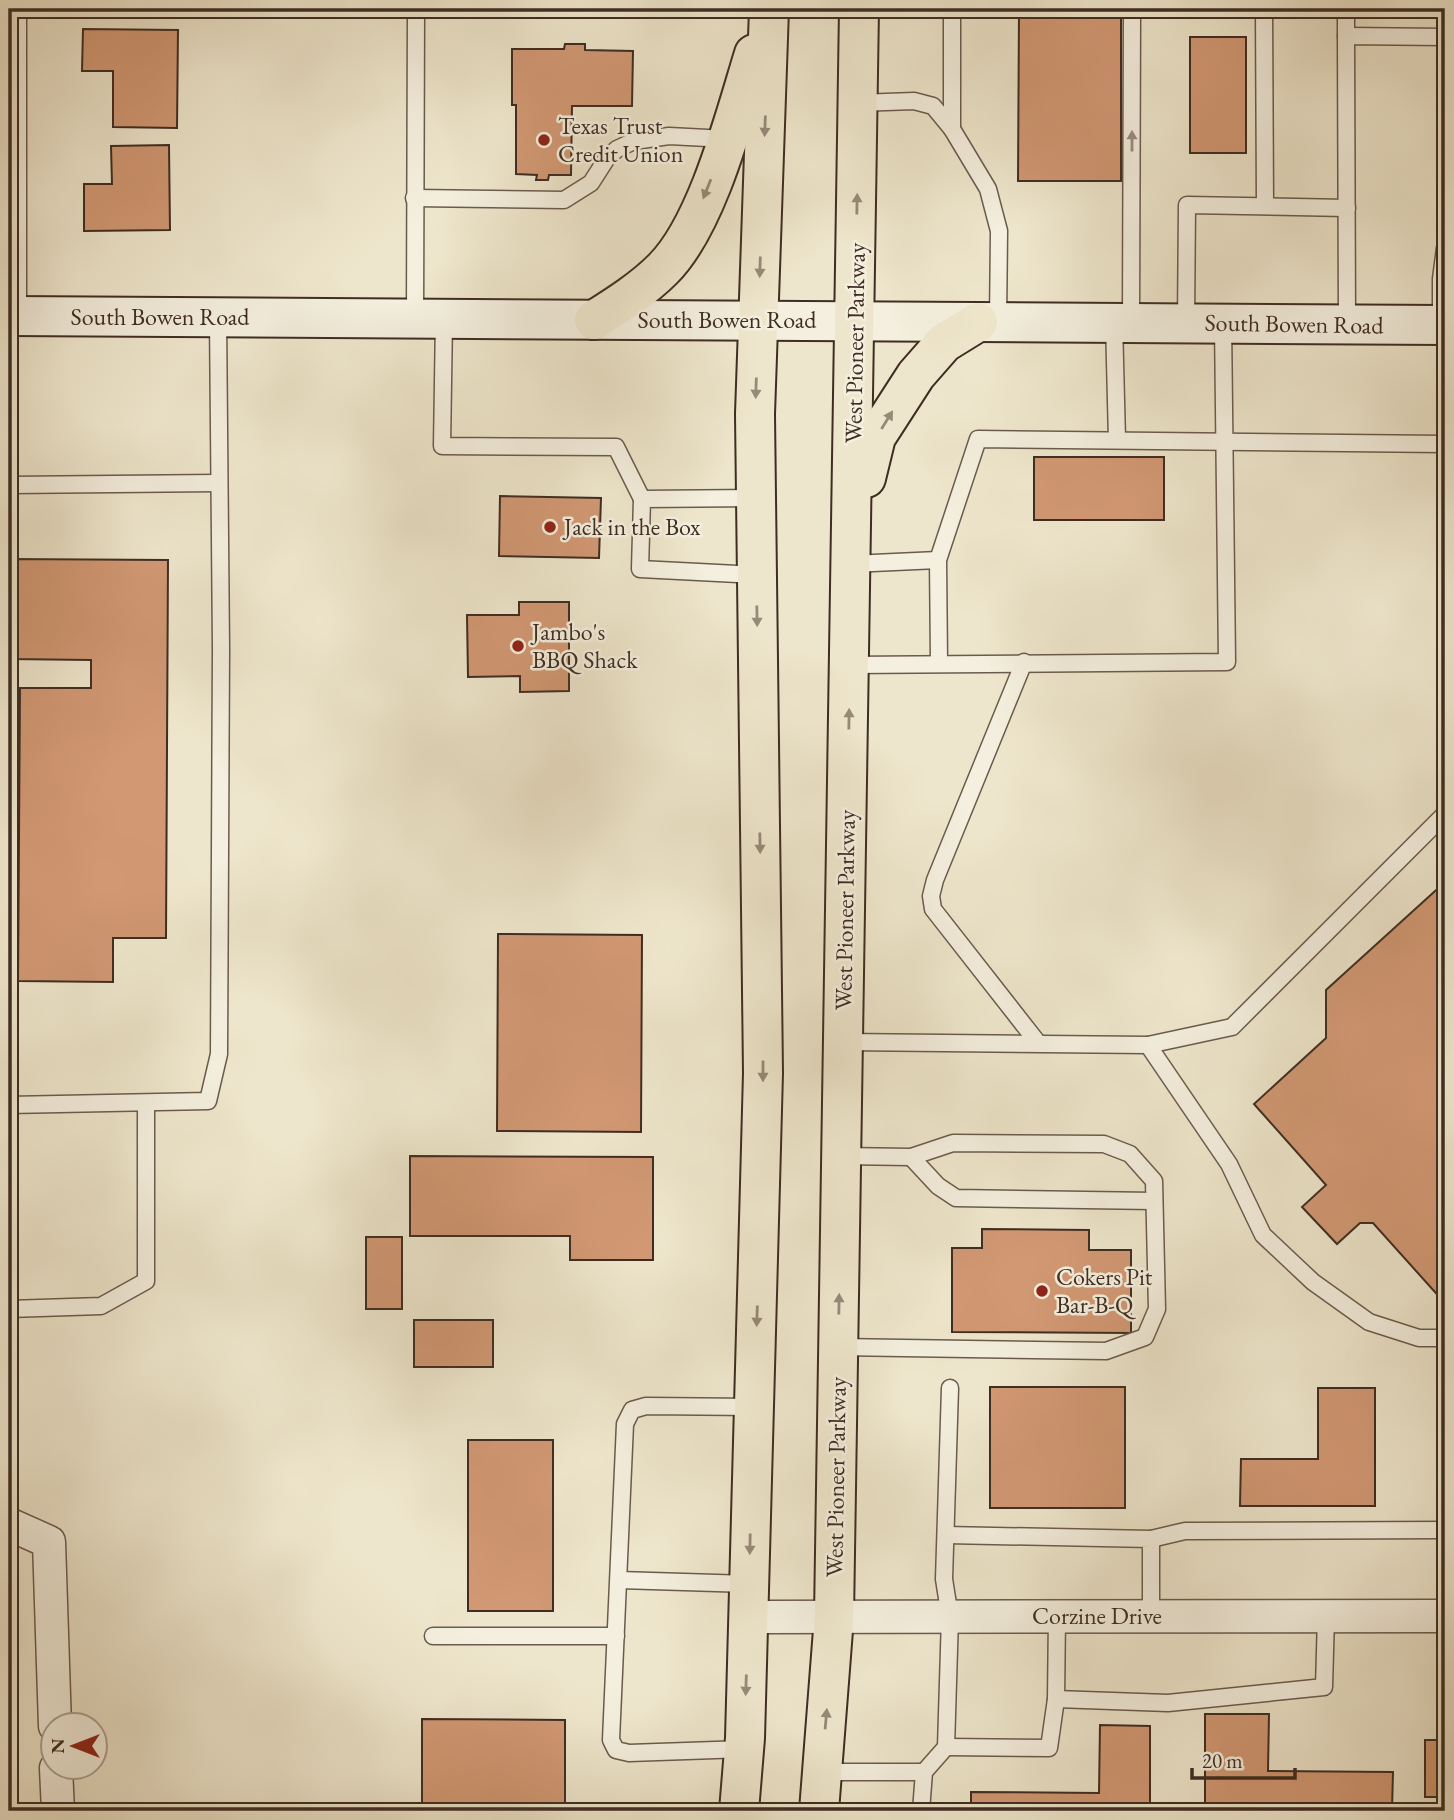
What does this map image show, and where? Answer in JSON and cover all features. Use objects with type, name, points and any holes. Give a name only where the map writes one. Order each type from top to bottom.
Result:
[{"type":"main road","points":[[594,320],[664,268],[693,224],[727,139],[769,9]]},
{"type":"main road","points":[[739,1811],[749,1600],[763,1073],[756,498],[758,320],[769,9]]},
{"type":"main road","name":"West Pioneer Parkway","points":[[819,1811],[834,1617],[859,9]]},
{"type":"main road","name":"South Bowen Road","points":[[9,316],[1443,325]]},
{"type":"main road","points":[[852,547],[876,438],[916,374],[944,343],[988,322]]},
{"type":"street","points":[[9,316],[10,9]]},
{"type":"street","points":[[11,1525],[49,1542],[55,1712]]},
{"type":"street","name":"Corzine Drive","points":[[749,1600],[834,1617],[1445,1616]]},
{"type":"street","points":[[57,1782],[58,1811]]},
{"type":"lane","points":[[416,9],[414,198],[442,446],[616,447],[642,499],[640,569],[757,575]]},
{"type":"lane","points":[[952,9],[952,129]]},
{"type":"lane","points":[[1117,440],[1132,209],[1132,9]]},
{"type":"lane","points":[[1264,9],[1265,206]]},
{"type":"lane","points":[[1346,9],[1347,324]]},
{"type":"lane","points":[[1346,36],[1445,37]]},
{"type":"lane","points":[[858,103],[914,101],[933,106],[952,129],[988,189],[999,231],[988,322]]},
{"type":"lane","points":[[414,198],[564,200],[591,183],[617,149],[634,141],[669,136],[727,139]]},
{"type":"lane","points":[[850,665],[939,662],[1227,662],[1224,443],[1186,205],[1347,208]]},
{"type":"lane","points":[[1443,325],[1441,279],[1445,248]]},
{"type":"lane","points":[[9,1105],[208,1101],[219,1055],[221,649],[218,317]]},
{"type":"lane","points":[[939,662],[938,560],[978,439],[1445,444]]},
{"type":"lane","points":[[9,485],[218,483]]},
{"type":"lane","points":[[642,499],[756,498]]},
{"type":"lane","points":[[852,547],[938,560]]},
{"type":"lane","points":[[1024,662],[940,867],[931,897],[933,908],[1038,1044]]},
{"type":"lane","points":[[843,1042],[1148,1045],[1232,1027],[1445,814]]},
{"type":"lane","points":[[1148,1045],[1229,1164],[1263,1235],[1313,1282],[1369,1322],[1419,1338],[1445,1338]]},
{"type":"lane","points":[[9,1309],[101,1306],[146,1281],[146,1104]]},
{"type":"lane","points":[[838,1347],[1106,1351],[1144,1337],[1157,1309],[1154,1181],[1130,1154],[1104,1144],[953,1143],[911,1157],[841,1156]]},
{"type":"lane","points":[[911,1157],[938,1186],[956,1198],[1154,1201]]},
{"type":"lane","points":[[921,1811],[924,1772],[946,1747],[950,1617],[944,1579],[950,1388]]},
{"type":"lane","points":[[744,1749],[629,1753],[616,1750],[611,1740],[625,1424],[632,1410],[646,1406],[754,1407]]},
{"type":"lane","points":[[946,1535],[1151,1539],[1185,1531],[1445,1530]]},
{"type":"lane","points":[[1151,1539],[1151,1616]]},
{"type":"lane","points":[[619,1580],[749,1600]]},
{"type":"lane","points":[[946,1747],[1049,1748],[1056,1699],[1056,1616]]},
{"type":"lane","points":[[1056,1699],[1168,1703],[1324,1687],[1326,1616]]},
{"type":"lane","points":[[433,1636],[616,1636]]},
{"type":"lane","points":[[822,1772],[924,1772]]},
{"type":"building","points":[[1019,9],[1121,9],[1121,181],[1018,181]]},
{"type":"building","points":[[83,29],[178,30],[177,128],[113,127],[113,71],[82,71]]},
{"type":"building","points":[[1190,37],[1246,37],[1246,153],[1190,153]]},
{"type":"building","name":"Texas Trust Credit Union","points":[[565,44],[585,44],[585,50],[633,51],[632,106],[572,106],[571,175],[549,175],[548,180],[536,180],[537,175],[516,174],[516,105],[512,105],[512,49],[564,49]]},
{"type":"building","points":[[169,145],[170,230],[84,231],[84,184],[112,184],[111,146]]},
{"type":"building","points":[[1034,457],[1164,457],[1164,520],[1034,520]]},
{"type":"building","name":"Jack in the Box","points":[[500,496],[601,498],[599,558],[499,556]]},
{"type":"building","points":[[9,559],[168,560],[166,938],[113,938],[113,982],[18,981],[20,688],[91,688],[91,660],[9,659]]},
{"type":"building","name":"Jambo's BBQ Shack","points":[[519,602],[569,602],[569,691],[520,692],[520,676],[468,677],[467,615],[519,615]]},
{"type":"building","points":[[1445,882],[1443,1301],[1373,1223],[1360,1223],[1337,1244],[1302,1207],[1326,1185],[1254,1104],[1326,1038],[1326,990]]},
{"type":"building","points":[[498,934],[642,935],[641,1132],[497,1131]]},
{"type":"building","points":[[410,1156],[653,1157],[653,1260],[570,1260],[570,1236],[410,1236]]},
{"type":"building","name":"Cokers Pit Bar-B-Q","points":[[982,1229],[1089,1230],[1089,1250],[1131,1250],[1131,1333],[952,1332],[952,1248],[982,1248]]},
{"type":"building","points":[[366,1237],[402,1237],[402,1309],[366,1309]]},
{"type":"building","points":[[414,1320],[493,1320],[493,1367],[414,1367]]},
{"type":"building","points":[[1440,1377],[1445,1377],[1445,1442],[1440,1442]]},
{"type":"building","points":[[990,1387],[1125,1387],[1125,1508],[990,1508]]},
{"type":"building","points":[[1318,1388],[1375,1388],[1375,1506],[1240,1506],[1241,1459],[1318,1459]]},
{"type":"building","points":[[468,1440],[553,1440],[553,1611],[468,1611]]},
{"type":"building","points":[[1205,1714],[1269,1714],[1268,1771],[1393,1772],[1392,1811],[1205,1811]]},
{"type":"building","points":[[422,1719],[565,1720],[565,1811],[422,1811]]},
{"type":"building","points":[[1100,1725],[1150,1726],[1150,1811],[971,1811],[971,1792],[1099,1793]]},
{"type":"building","points":[[1425,1740],[1445,1740],[1445,1797],[1425,1797]]},
{"type":"place","name":"Texas Trust Credit Union","points":[[544,140]]},
{"type":"place","name":"Jack in the Box","points":[[550,527]]},
{"type":"place","name":"Jambo's BBQ Shack","points":[[518,646]]},
{"type":"place","name":"Cokers Pit Bar-B-Q","points":[[1042,1291]]}]
